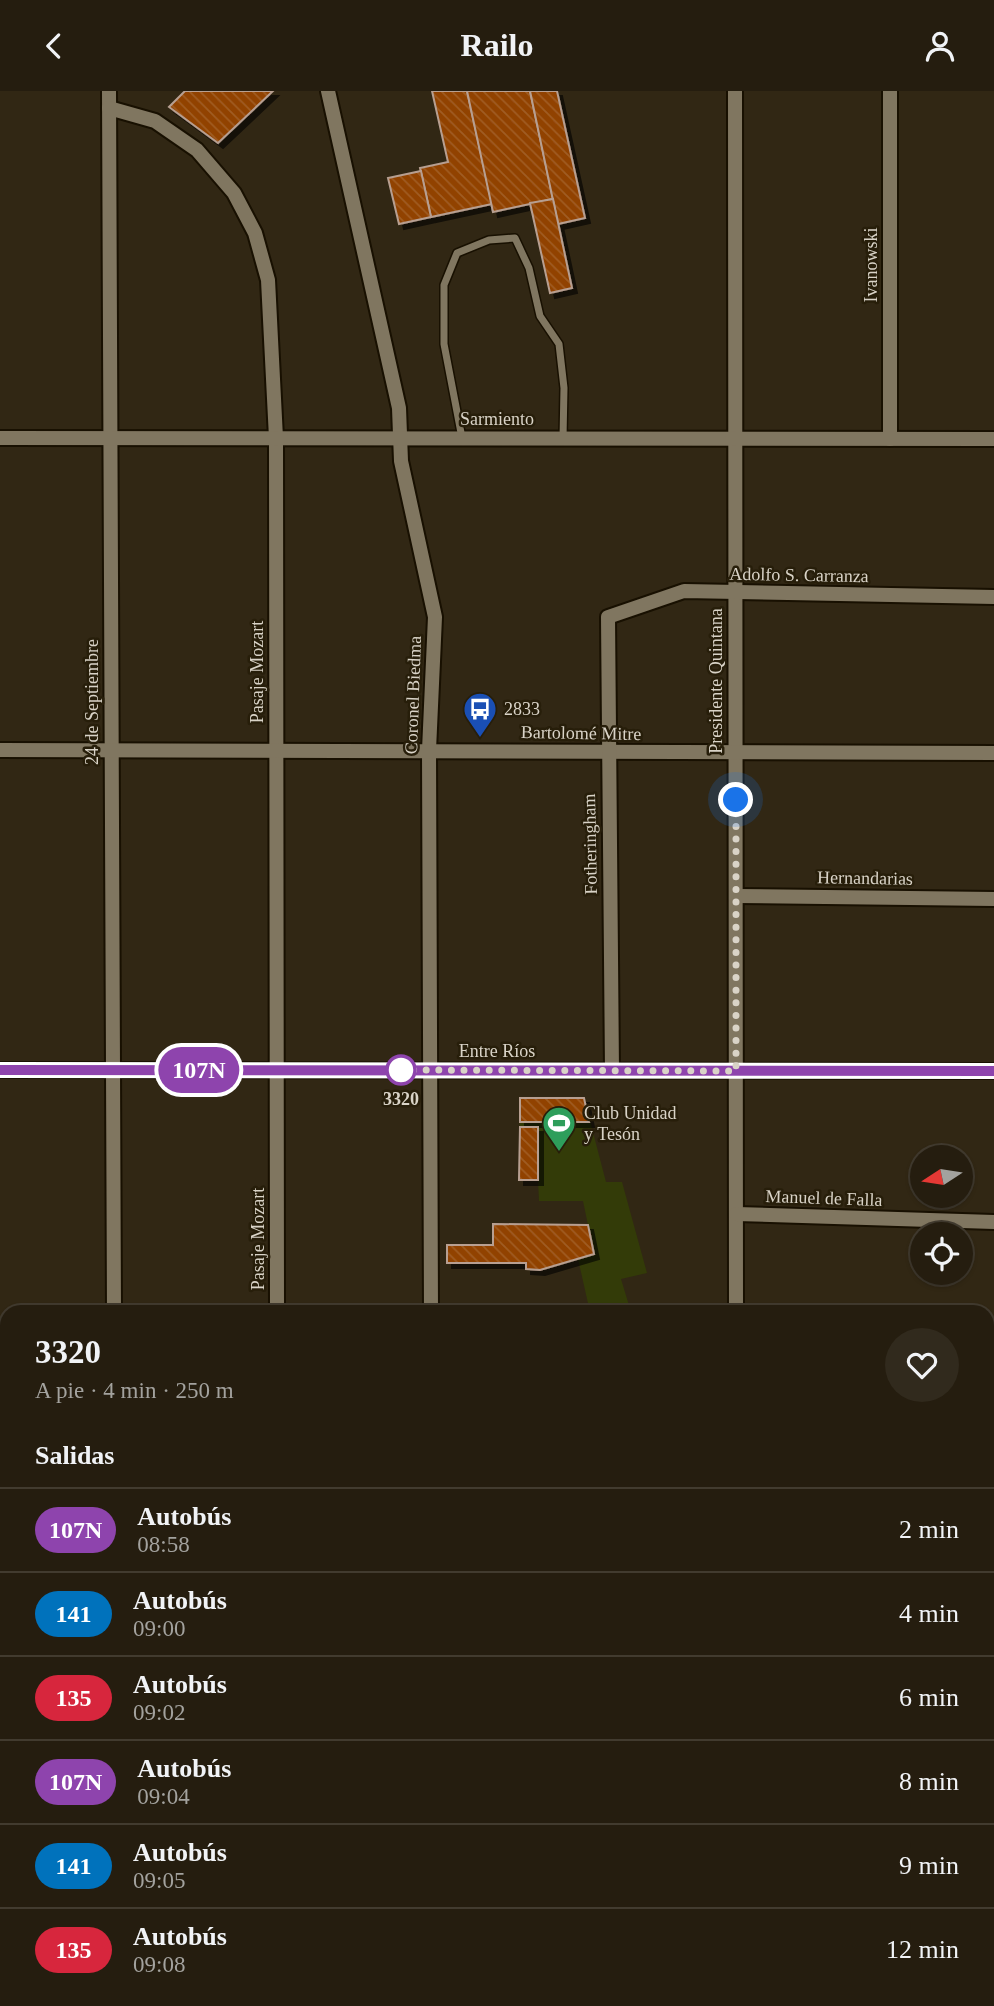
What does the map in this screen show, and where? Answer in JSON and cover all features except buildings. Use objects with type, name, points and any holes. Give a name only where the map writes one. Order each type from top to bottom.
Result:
[{"type":"street","name":"24 de Septiembre","points":[[109,91],[114,1305]]},
{"type":"street","name":"Coronel Biedma","points":[[328,91],[399,408],[401,461],[435,617],[429,750],[431,1305]]},
{"type":"street","name":"Presidente Quintana","points":[[735,91],[736,1305]]},
{"type":"street","name":"Ivanowski","points":[[890,91],[890,439]]},
{"type":"street","name":"Pasaje Mozart","points":[[109,108],[155,121],[197,150],[234,193],[255,233],[268,280],[276,438],[277,1305]]},
{"type":"street","name":"Sarmiento","points":[[0,438],[994,439]]},
{"type":"street","name":"Adolfo S. Carranza","points":[[608,617],[684,591],[994,597]]},
{"type":"street","name":"Fotheringham","points":[[608,617],[612,1071]]},
{"type":"street","name":"Bartolomé Mitre","points":[[0,750],[994,753]]},
{"type":"street","name":"Hernandarias","points":[[736,896],[994,899]]},
{"type":"street","name":"Entre Ríos","points":[[0,1070],[994,1071]]},
{"type":"street","name":"Manuel de Falla","points":[[736,1214],[994,1222]]},
{"type":"lane","points":[[463,438],[444,344],[444,285],[457,253],[489,240],[515,238],[530,268],[540,316],[559,344],[564,388],[563,438]]},
{"type":"green space","points":[[520,1098],[584,1098],[606,1182],[622,1182],[647,1273],[621,1279],[629,1305],[588,1305],[578,1259],[594,1254],[583,1201],[539,1201],[538,1180],[519,1180]]},
{"type":"bus line","name":"107N","points":[[0,1070],[994,1071]]},
{"type":"place","name":"2833","points":[[480,739]]},
{"type":"place","name":"3320","points":[[401,1070]]},
{"type":"place","name":"Club Unidad y Tesón","points":[[559,1153]]},
{"type":"route","points":[[401,1070],[736,1071],[736,800]]}]
